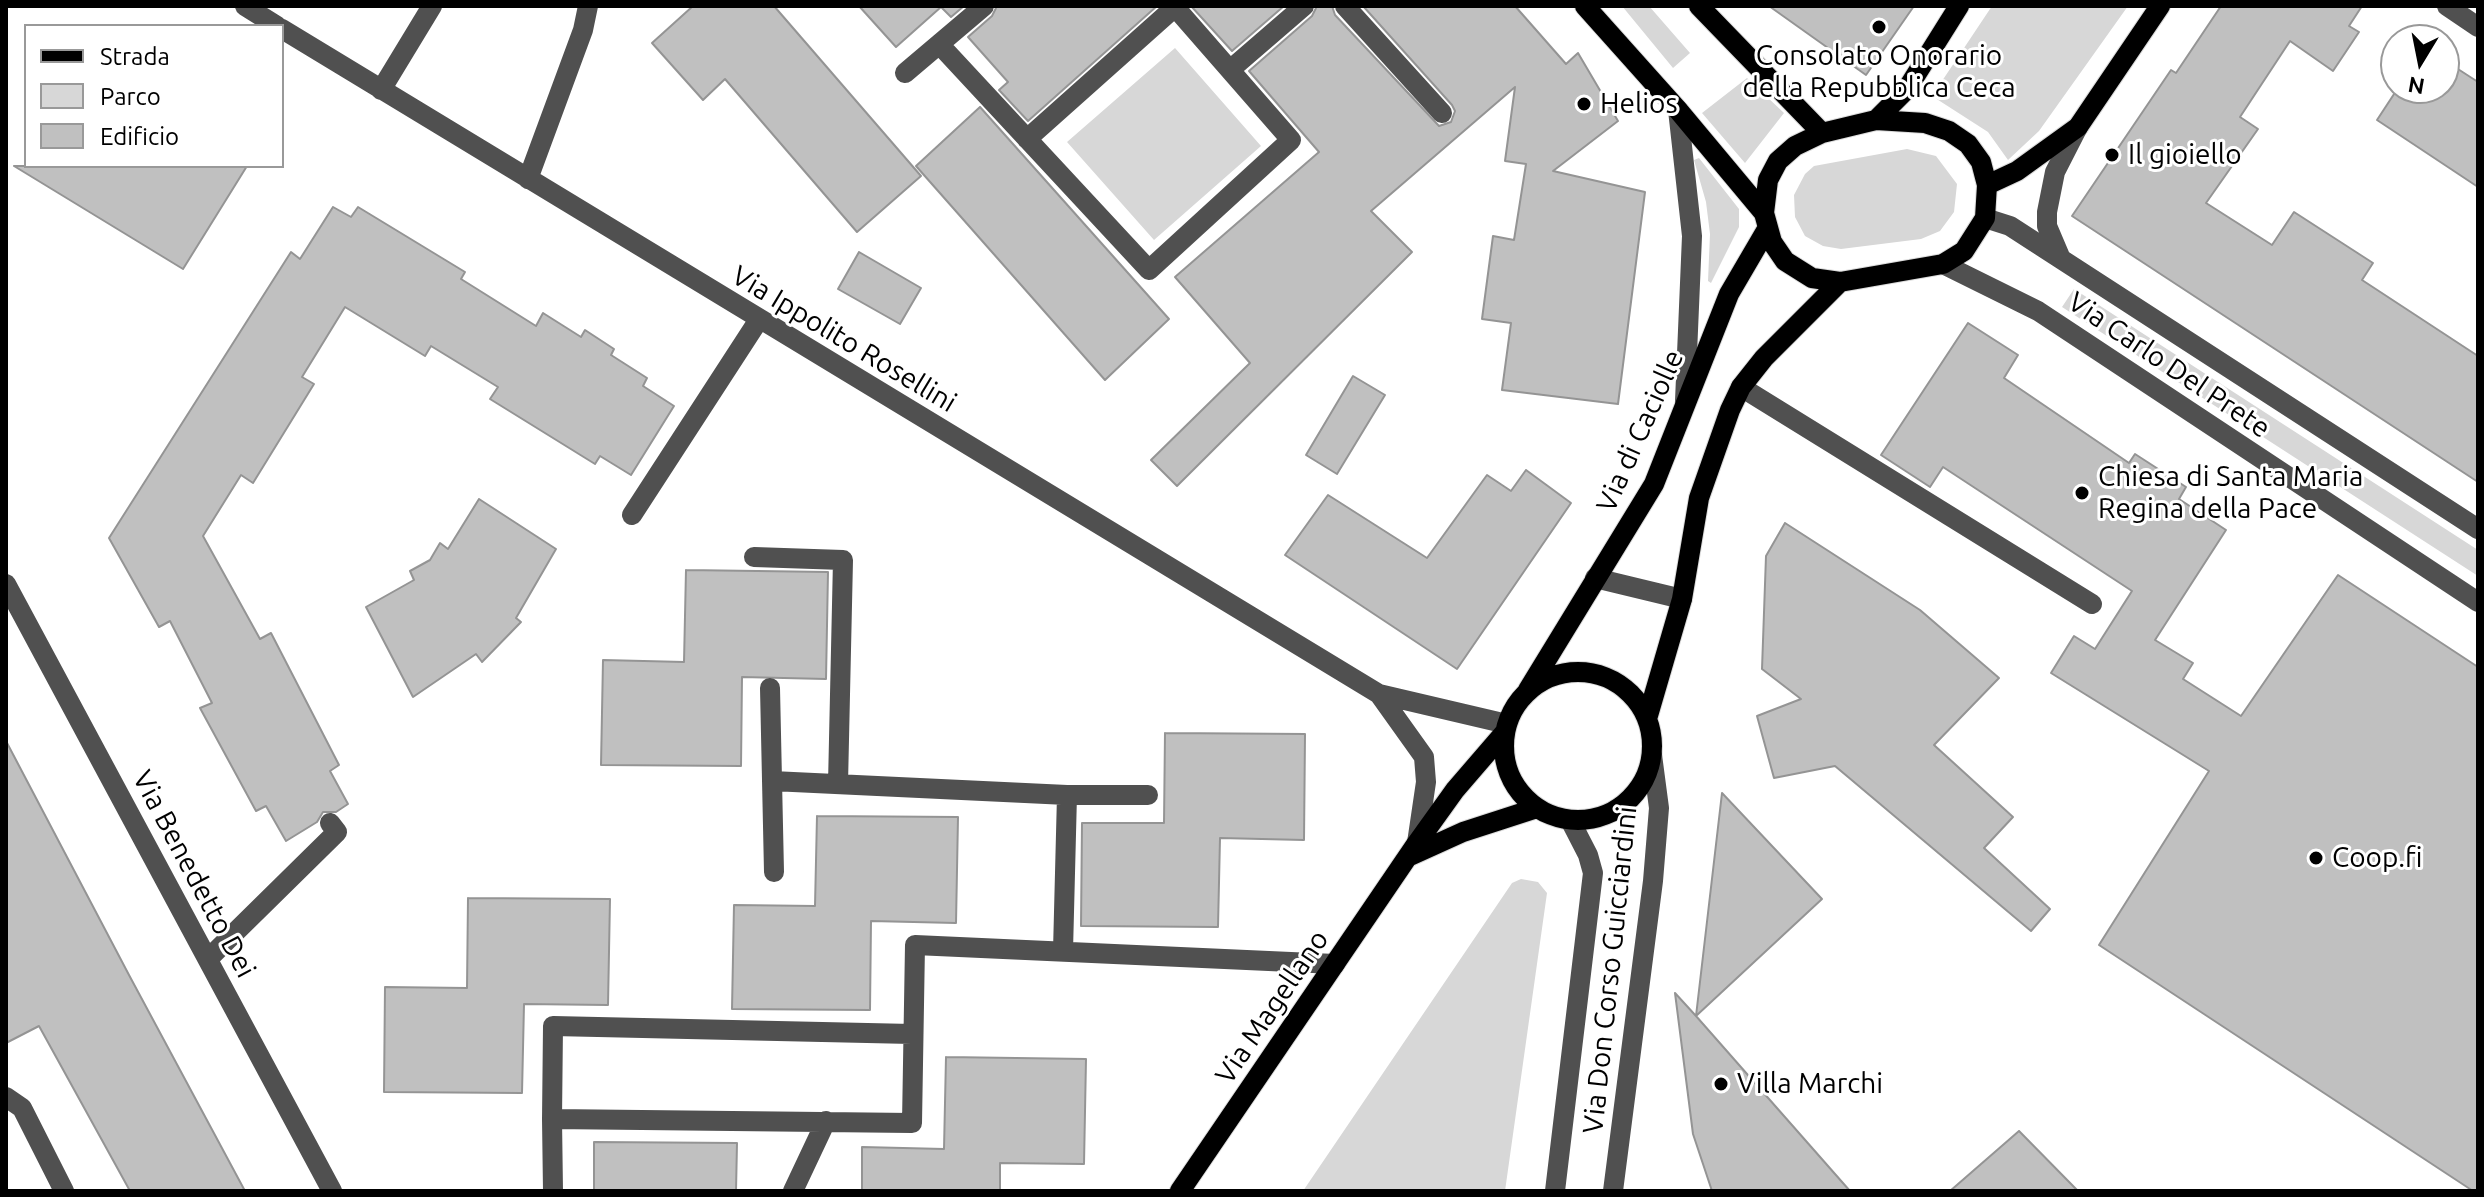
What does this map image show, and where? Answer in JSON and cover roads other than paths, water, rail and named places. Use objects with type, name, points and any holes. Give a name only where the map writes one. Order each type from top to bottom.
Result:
[{"type":"main road","points":[[1585,6],[1678,110],[1765,221],[1778,252],[1794,269],[1812,278],[1840,282],[1943,264],[1964,251],[1985,218],[1987,185],[1981,162],[1968,144],[1949,131],[1925,123],[1876,120],[1822,133],[1795,146],[1778,161],[1768,180],[1765,221]]},
{"type":"main road","points":[[1699,6],[1822,133]]},
{"type":"main road","points":[[1876,120],[1907,89],[1959,6]]},
{"type":"main road","points":[[1987,185],[2017,171],[2078,127],[2160,6]]},
{"type":"main road","name":"Via di Caciolle","points":[[1528,690],[1654,484],[1729,294],[1765,221]]},
{"type":"main road","points":[[1647,719],[1682,599],[1699,498],[1741,387],[1784,335],[1840,282]]},
{"type":"main road","points":[[1506,728],[1504,750],[1510,775],[1523,797],[1537,808],[1570,820],[1604,815],[1633,796],[1646,777],[1653,736],[1647,719],[1624,688],[1590,673],[1565,673],[1528,690]]},
{"type":"main road","name":"Via Magellano","points":[[1180,1191],[1455,790],[1506,728],[1528,690]]},
{"type":"main road","points":[[1413,850],[1537,808]]},
{"type":"street","name":"Via Ippolito Rosellini","points":[[245,6],[275,24]]},
{"type":"street","points":[[381,90],[432,6]]},
{"type":"street","points":[[528,179],[583,30],[588,6]]},
{"type":"street","points":[[905,73],[984,6]]},
{"type":"street","points":[[939,44],[1027,139],[1149,270],[1291,140],[1174,6],[1027,139]]},
{"type":"street","points":[[1231,69],[1304,6]]},
{"type":"street","points":[[1345,6],[1442,113]]},
{"type":"street","points":[[2447,6],[2478,27]]},
{"type":"street","name":"Via Ippolito Rosellini","points":[[284,29],[758,321],[1379,694],[1506,728]]},
{"type":"street","points":[[1678,110],[1692,236],[1684,405]]},
{"type":"street","points":[[2061,259],[2047,226],[2047,212],[2055,172],[2078,127]]},
{"type":"street","name":"Via Carlo Del Prete","points":[[1985,218],[2010,226],[2478,529]]},
{"type":"street","name":"Via Carlo Del Prete","points":[[1943,264],[2038,311],[2478,602]]},
{"type":"street","points":[[632,515],[758,321]]},
{"type":"street","points":[[1741,387],[2092,604]]},
{"type":"street","points":[[754,557],[843,560],[838,784]]},
{"type":"street","points":[[1595,578],[1682,599]]},
{"type":"street","name":"Via Benedetto Dei","points":[[8,594],[332,1191]]},
{"type":"street","points":[[770,688],[774,872]]},
{"type":"street","name":"Via Ippolito Rosellini","points":[[1379,694],[1424,757],[1426,782],[1413,850]]},
{"type":"street","name":"Via Don Corso Guicciardini","points":[[1613,1191],[1654,870],[1659,808],[1652,755]]},
{"type":"street","points":[[772,781],[1067,795],[1148,795]]},
{"type":"street","points":[[1063,951],[1067,795]]},
{"type":"street","points":[[1555,1191],[1593,873],[1588,855],[1570,820]]},
{"type":"street","points":[[208,959],[337,832],[330,823]]},
{"type":"street","points":[[552,1119],[912,1123],[915,945],[1335,964]]},
{"type":"street","points":[[553,1191],[553,1026],[912,1034]]},
{"type":"street","points":[[6,1097],[22,1108],[64,1191]]},
{"type":"street","points":[[793,1191],[826,1121]]},
{"type":"place","name":"Consolato Onorario della Repubblica Ceca","points":[[1879,27]]},
{"type":"place","name":"Helios","points":[[1584,104]]},
{"type":"place","name":"Il gioiello","points":[[2112,155]]},
{"type":"place","name":"Chiesa di Santa Maria Regina della Pace","points":[[2082,493]]},
{"type":"place","name":"Coop.fi","points":[[2316,858]]},
{"type":"place","name":"Villa Marchi","points":[[1721,1084]]}]
